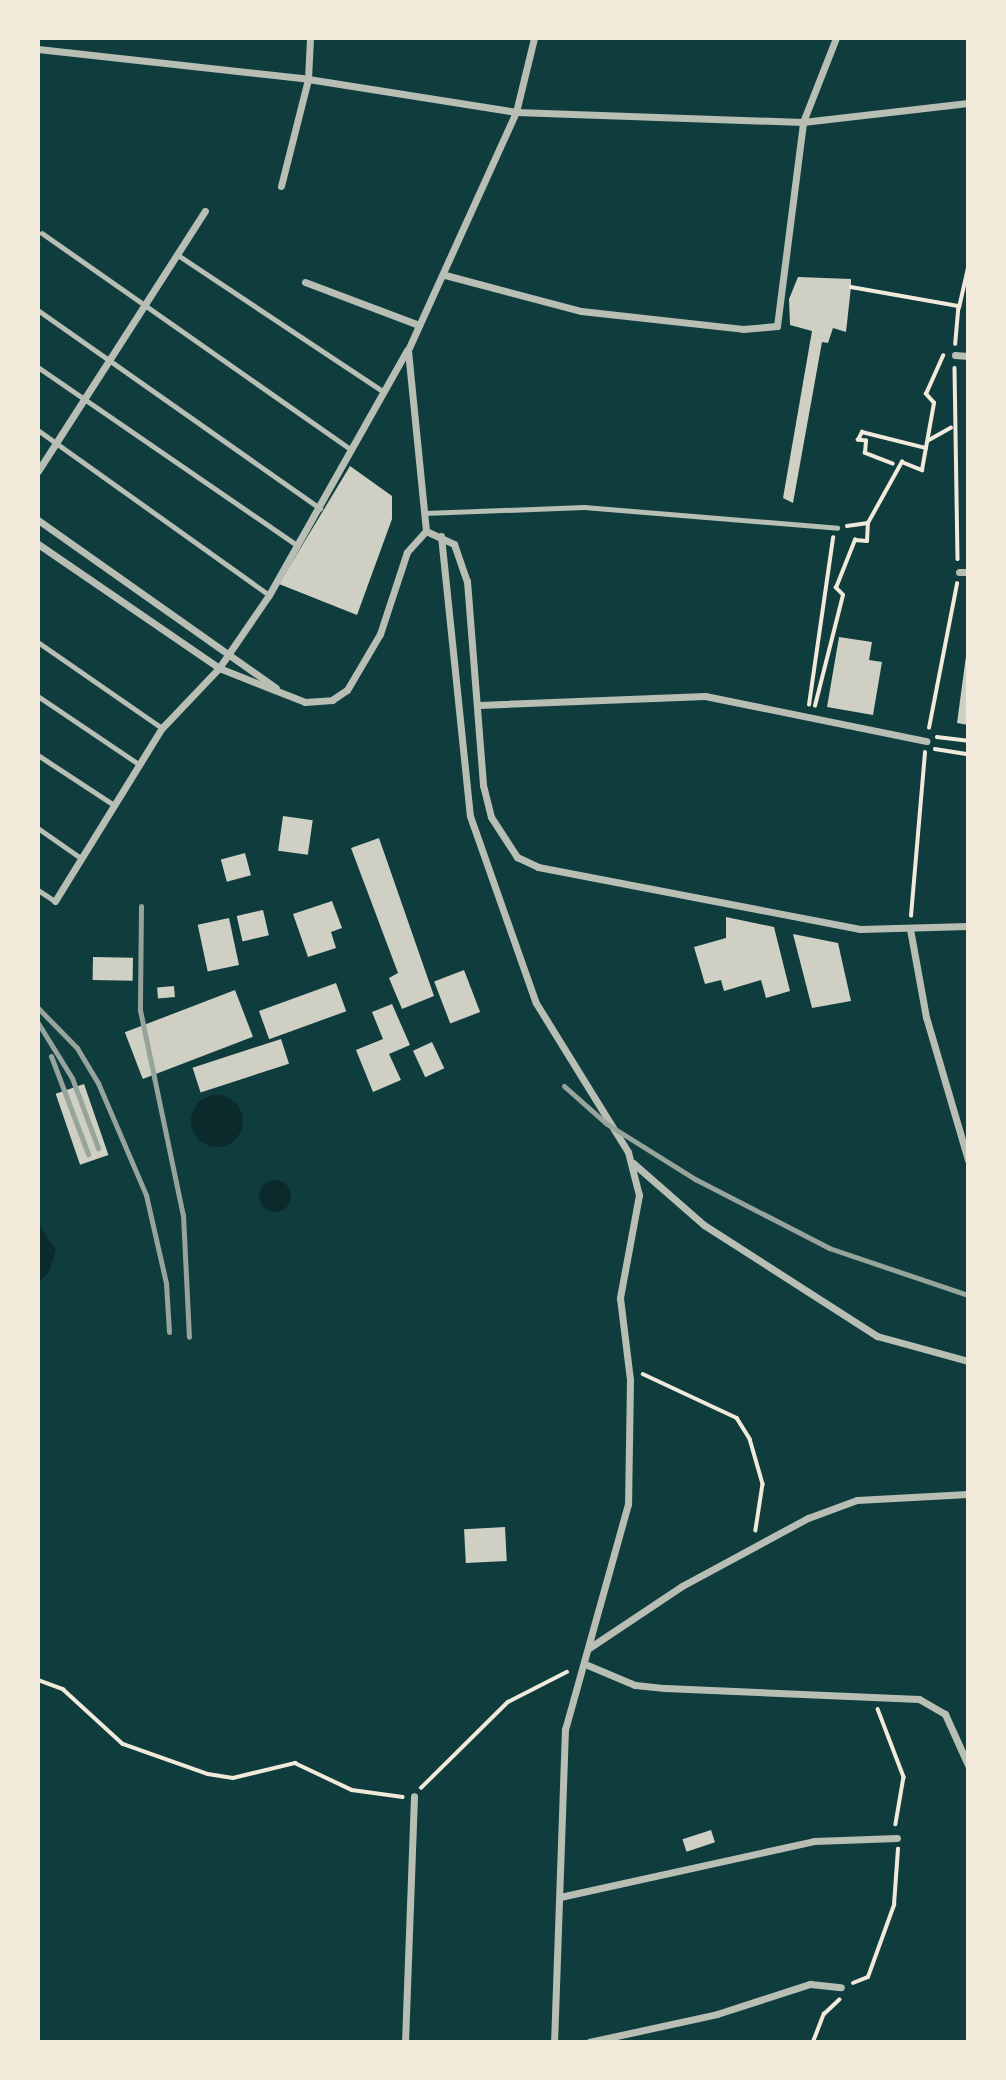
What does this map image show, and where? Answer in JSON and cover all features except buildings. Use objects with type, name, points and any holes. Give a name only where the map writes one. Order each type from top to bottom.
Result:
[{"type":"street","points":[[281,186],[308,79],[310,38]]},
{"type":"street","points":[[55,901],[162,727],[219,668],[269,594],[320,509],[408,350],[445,275],[516,112],[534,38]]},
{"type":"street","points":[[445,275],[581,311],[743,328],[777,326],[803,122],[835,38]]},
{"type":"street","points":[[38,49],[308,79],[516,112],[803,122],[968,103]]},
{"type":"street","points":[[38,471],[205,211]]},
{"type":"street","points":[[305,282],[419,326]]},
{"type":"street","points":[[38,544],[219,668],[314,703],[347,690],[380,634],[407,552],[426,531],[408,350]]},
{"type":"street","points":[[956,355],[968,356]]},
{"type":"street","points":[[38,520],[230,651],[282,693]]},
{"type":"street","points":[[426,531],[454,544],[467,581],[488,806],[517,857],[538,867],[860,929],[968,926]]},
{"type":"street","points":[[441,536],[470,816],[536,1003],[631,1160],[704,1225],[877,1336],[968,1361]]},
{"type":"street","points":[[479,705],[705,696],[926,742]]},
{"type":"street","points":[[910,929],[926,1017],[968,1160]]},
{"type":"street","points":[[554,2042],[565,1729],[628,1504],[627,1357],[620,1298],[639,1195],[631,1160]]},
{"type":"street","points":[[589,1648],[745,1550],[857,1500],[968,1494]]},
{"type":"street","points":[[585,1664],[655,1687],[803,1698],[875,1695],[919,1699],[945,1714],[968,1765]]},
{"type":"street","points":[[405,2042],[414,1796]]},
{"type":"street","points":[[560,1897],[814,1841],[897,1838]]},
{"type":"street","points":[[589,2042],[717,2014],[810,1984],[841,1987]]},
{"type":"lane","points":[[42,233],[352,449]]},
{"type":"lane","points":[[177,254],[383,391]]},
{"type":"lane","points":[[38,310],[320,509]]},
{"type":"lane","points":[[38,367],[297,545]]},
{"type":"lane","points":[[38,430],[269,594]]},
{"type":"lane","points":[[424,513],[584,507],[837,528]]},
{"type":"lane","points":[[38,642],[162,727]]},
{"type":"lane","points":[[38,696],[139,764]]},
{"type":"lane","points":[[38,755],[114,805]]},
{"type":"lane","points":[[38,828],[82,858]]},
{"type":"lane","points":[[38,890],[55,901]]},
{"type":"path","points":[[910,929],[926,742],[963,572],[951,428],[959,306],[968,268]]},
{"type":"path","points":[[851,288],[959,306]]},
{"type":"path","points":[[809,717],[821,694],[844,595],[836,588],[856,540],[867,541],[868,523],[902,462],[922,470],[934,403],[926,394],[944,353],[956,355]]},
{"type":"path","points":[[927,441],[951,428]]},
{"type":"path","points":[[893,464],[865,453],[866,441],[858,440],[862,432],[926,448]]},
{"type":"path","points":[[809,717],[809,680],[827,612],[822,585],[837,528],[868,523]]},
{"type":"path","points":[[926,742],[968,741]]},
{"type":"path","points":[[926,742],[968,754]]},
{"type":"path","points":[[627,1357],[655,1383],[719,1405],[750,1439],[763,1484],[758,1525],[745,1550]]},
{"type":"path","points":[[38,1680],[63,1689],[123,1744],[208,1774],[233,1778],[295,1763],[320,1769],[352,1790],[384,1798],[414,1796],[508,1702],[585,1664]]},
{"type":"path","points":[[813,2042],[841,1987],[868,1977],[894,1905],[897,1838],[904,1777],[875,1695]]},
{"type":"water","points":[[217,1095],[227,1097],[235,1103],[241,1111],[241,1131],[235,1139],[227,1145],[217,1147],[207,1145],[199,1139],[193,1131],[191,1121],[193,1111],[199,1103],[207,1097]]},
{"type":"water","points":[[275,1180],[286,1185],[291,1196],[286,1207],[275,1212],[264,1207],[259,1196],[264,1185]]},
{"type":"water","points":[[38,1224],[56,1250],[49,1272],[39,1282]]},
{"type":"railway","points":[[141,906],[140,1010],[183,1215],[189,1337]]},
{"type":"railway","points":[[38,1008],[77,1048],[98,1083],[146,1195],[166,1283],[169,1332]]},
{"type":"railway","points":[[38,1023],[72,1078],[98,1148]]},
{"type":"railway","points":[[51,1056],[88,1154]]},
{"type":"railway","points":[[564,1086],[607,1124],[695,1179],[829,1248],[968,1295]]}]
